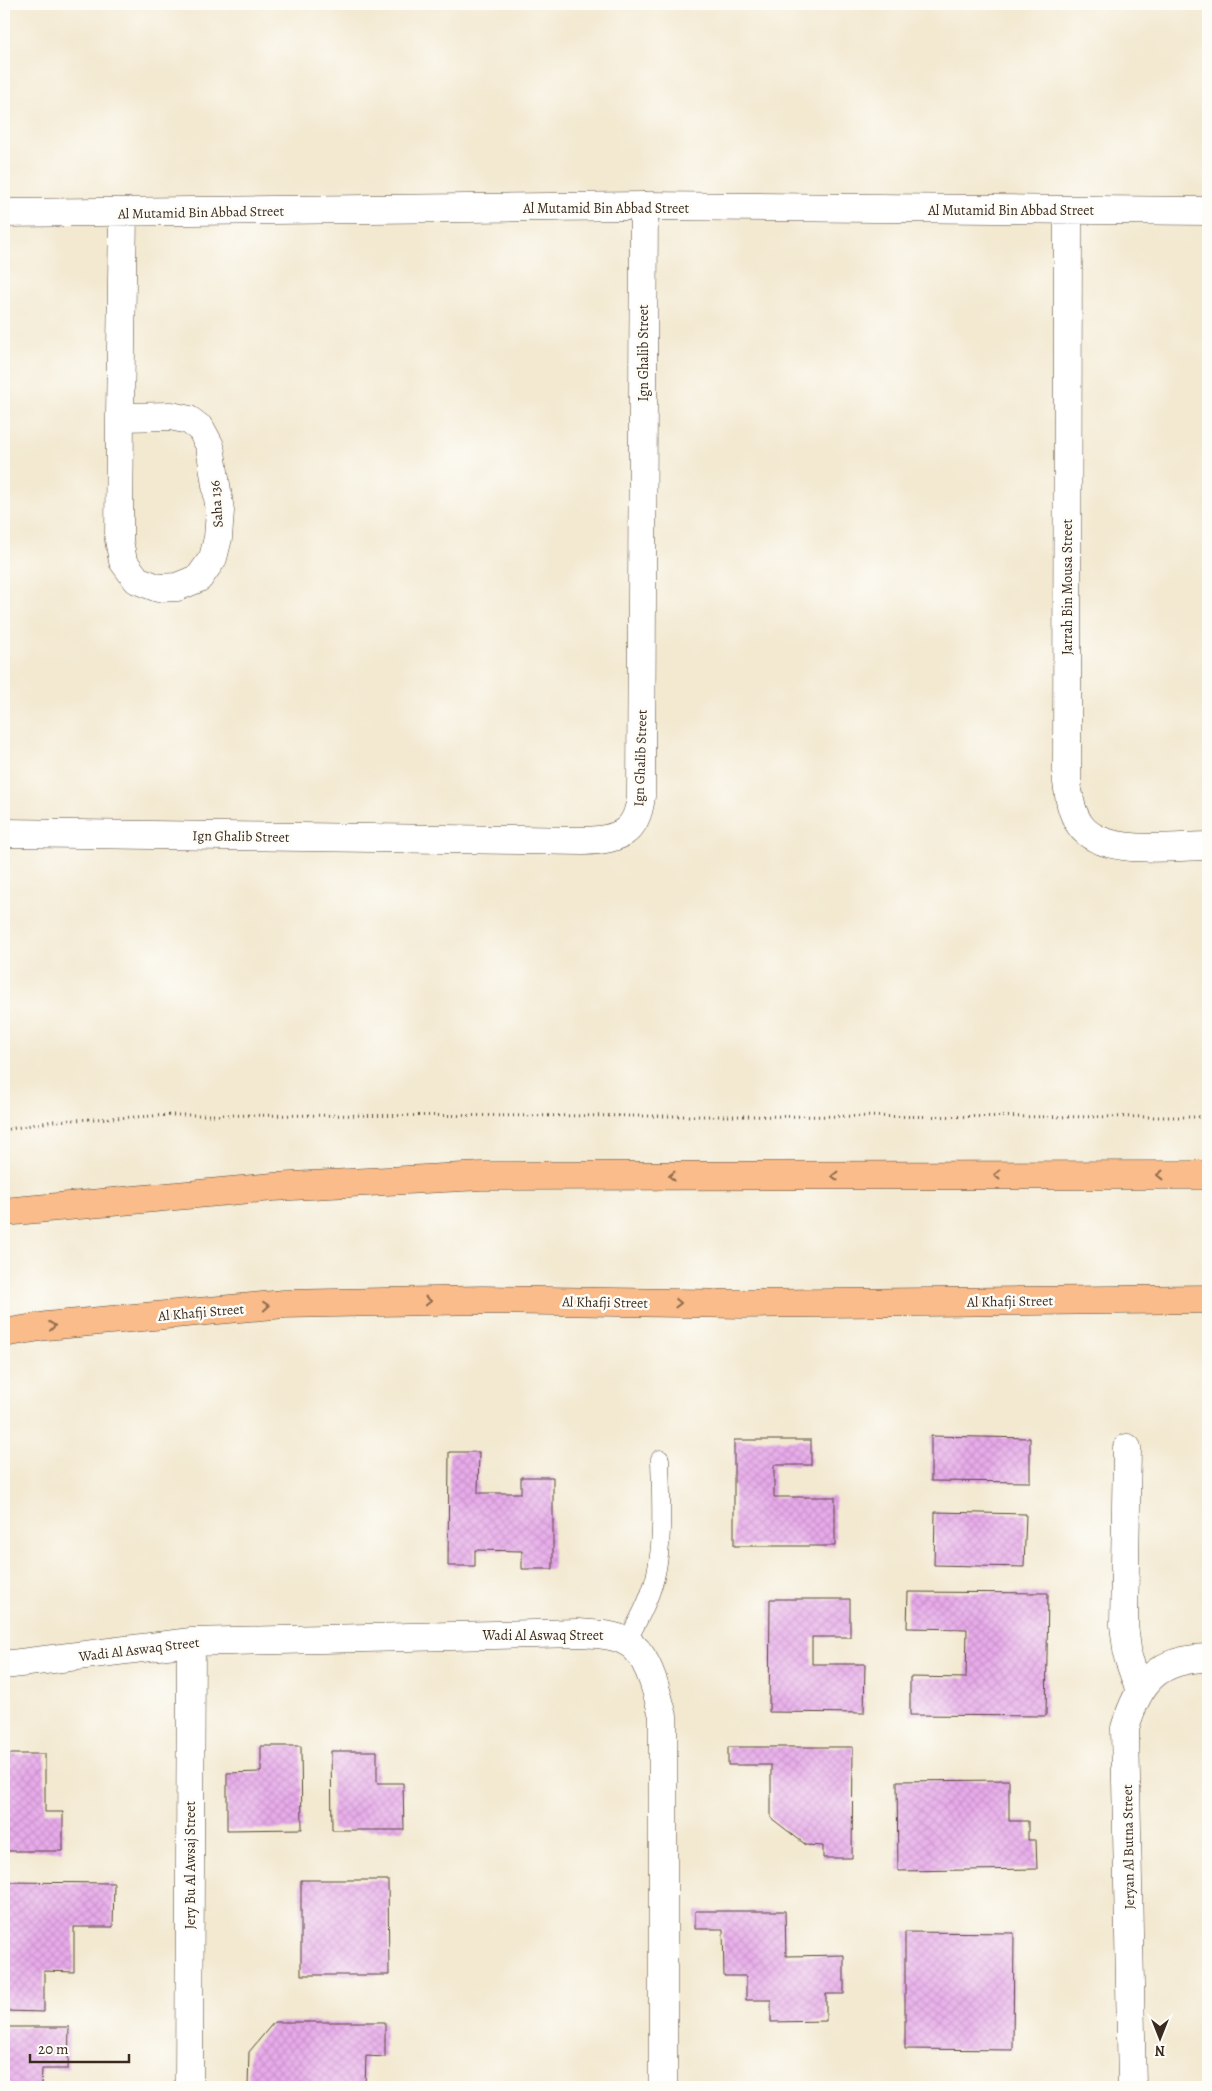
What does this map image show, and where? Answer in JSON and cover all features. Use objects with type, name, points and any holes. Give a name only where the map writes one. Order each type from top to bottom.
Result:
[{"type":"highway","points":[[4,1212],[273,1187],[482,1176],[1208,1175]]},
{"type":"highway","name":"Al Khafji Street","points":[[4,1333],[46,1326],[284,1304],[482,1300],[742,1304],[1208,1299]]},
{"type":"street","name":"Al Mutamid Bin Abbad Street","points":[[4,214],[644,206],[1208,211]]},
{"type":"street","name":"Ign Ghalib Street","points":[[4,833],[584,841],[614,838],[634,824],[641,796],[644,206]]},
{"type":"street","name":"Jarrah Bin Mousa Street","points":[[1068,210],[1067,782],[1071,808],[1081,827],[1100,842],[1120,846],[1208,846]]},
{"type":"street","name":"Saha 136","points":[[120,417],[171,416],[188,420],[201,429],[210,446],[220,511],[218,538],[213,558],[199,578],[177,587],[158,588],[137,580],[123,560],[118,540],[120,417],[124,213]]},
{"type":"street","points":[[1127,1448],[1124,1625],[1128,1657],[1139,1689]]},
{"type":"street","name":"Wadi Al Aswaq Street","points":[[4,1665],[192,1642],[579,1632],[611,1636],[627,1641]]},
{"type":"street","points":[[627,1641],[636,1650],[654,1679],[663,1716],[663,2087]]},
{"type":"street","name":"Jery Bu Al Awsaj Street","points":[[190,2087],[192,1642]]},
{"type":"street","name":"Jeryan Al Butna Street","points":[[1132,2087],[1125,1728],[1139,1689],[1160,1670],[1188,1658],[1208,1658]]},
{"type":"lane","points":[[627,1641],[644,1611],[655,1577],[661,1517],[660,1459]]},
{"type":"path","points":[[4,1130],[54,1121],[171,1115],[1208,1117]]},
{"type":"building","points":[[931,1436],[1030,1438],[1030,1482],[931,1481]]},
{"type":"building","points":[[734,1440],[811,1440],[811,1465],[774,1465],[774,1497],[835,1497],[835,1546],[734,1546]]},
{"type":"building","points":[[449,1452],[479,1452],[478,1493],[521,1493],[521,1477],[553,1477],[553,1569],[522,1569],[522,1551],[475,1550],[475,1566],[448,1566]]},
{"type":"building","points":[[935,1512],[1026,1514],[1024,1567],[934,1565]]},
{"type":"building","points":[[908,1592],[1048,1593],[1046,1716],[910,1715],[910,1677],[966,1678],[967,1629],[907,1628]]},
{"type":"building","points":[[770,1599],[850,1599],[850,1637],[812,1637],[812,1664],[865,1664],[864,1713],[769,1712]]},
{"type":"building","points":[[261,1746],[301,1746],[302,1829],[227,1830],[227,1773],[261,1772]]},
{"type":"building","points":[[728,1747],[853,1747],[852,1858],[823,1858],[823,1846],[806,1845],[771,1818],[771,1765],[728,1765]]},
{"type":"building","points":[[331,1751],[377,1751],[377,1783],[403,1783],[404,1830],[332,1830]]},
{"type":"building","points":[[4,1754],[45,1754],[45,1812],[63,1812],[63,1851],[4,1851]]},
{"type":"building","points":[[1009,1780],[1009,1821],[1028,1821],[1028,1840],[1036,1840],[1037,1869],[898,1871],[897,1781]]},
{"type":"building","points":[[301,1880],[388,1880],[389,1975],[301,1975]]},
{"type":"building","points":[[4,1882],[114,1883],[113,1927],[74,1927],[74,1972],[44,1971],[44,2012],[4,2011]]},
{"type":"building","points":[[695,1911],[785,1911],[786,1956],[844,1955],[844,1994],[826,1994],[826,2021],[771,2022],[771,2000],[746,2000],[746,1976],[724,1976],[723,1929],[695,1929]]},
{"type":"building","points":[[905,1932],[1014,1933],[1013,2050],[905,2049]]},
{"type":"building","points":[[274,2022],[385,2022],[385,2057],[366,2056],[365,2087],[248,2087],[249,2052]]},
{"type":"building","points":[[4,2027],[69,2027],[68,2069],[42,2069],[41,2087],[4,2087]]}]
